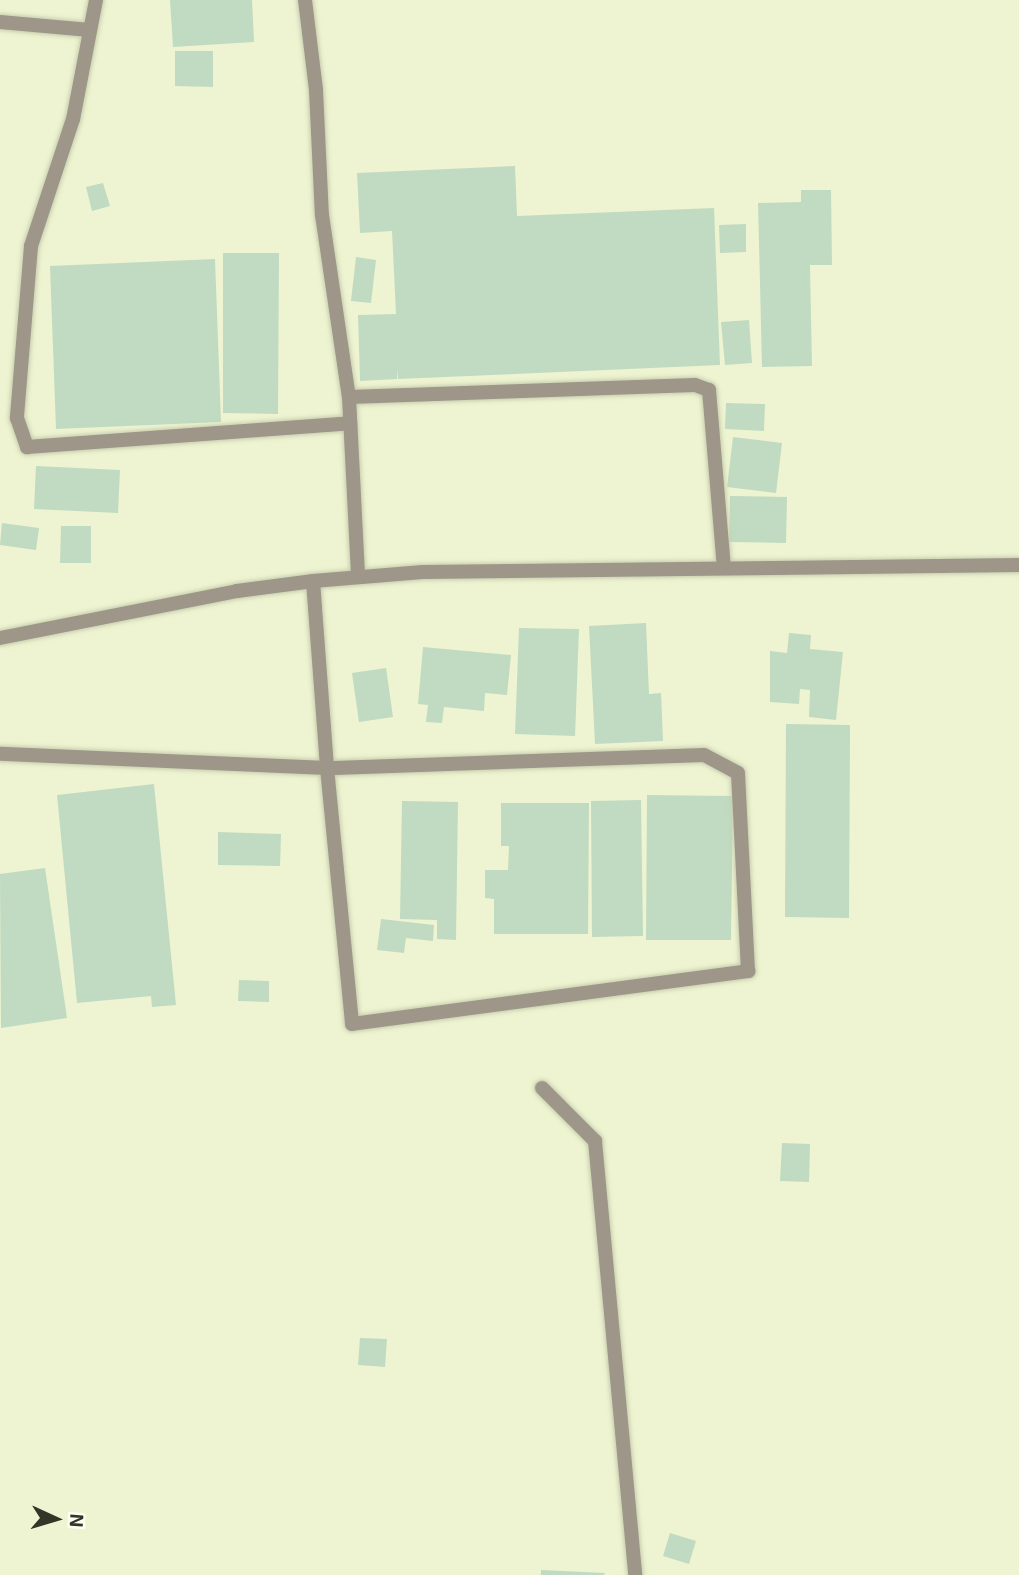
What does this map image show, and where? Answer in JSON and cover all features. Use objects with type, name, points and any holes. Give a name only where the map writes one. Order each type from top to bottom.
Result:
[{"type":"street","points":[[96,0],[73,119],[31,246],[17,418],[27,447],[350,423]]},
{"type":"street","points":[[305,0],[316,90],[322,215],[349,397],[358,578]]},
{"type":"street","points":[[0,22],[90,30]]},
{"type":"street","points":[[349,397],[695,385],[709,390],[724,567]]},
{"type":"street","points":[[0,638],[237,591],[313,581],[724,567],[1019,565]]},
{"type":"street","points":[[0,754],[327,768],[704,755],[738,773],[748,971],[352,1024],[327,768],[313,581]]},
{"type":"street","points":[[542,1088],[595,1141],[635,1575]]},
{"type":"building","points":[[170,0],[252,0],[254,42],[173,47]]},
{"type":"building","points":[[175,51],[213,51],[213,87],[175,86]]},
{"type":"building","points":[[515,166],[517,216],[714,208],[720,365],[398,379],[397,369],[397,379],[360,381],[358,315],[396,314],[392,231],[360,233],[357,173]]},
{"type":"building","points":[[103,183],[110,206],[92,211],[86,187]]},
{"type":"building","points":[[801,190],[831,190],[832,265],[810,265],[812,366],[762,367],[758,203],[801,202]]},
{"type":"building","points":[[746,224],[746,252],[720,253],[719,225]]},
{"type":"building","points":[[223,253],[279,253],[278,414],[223,413]]},
{"type":"building","points":[[356,257],[376,260],[371,303],[351,301]]},
{"type":"building","points":[[215,259],[221,422],[56,429],[50,266]]},
{"type":"building","points":[[749,320],[752,363],[725,365],[721,322]]},
{"type":"building","points":[[726,403],[765,404],[764,431],[725,429]]},
{"type":"building","points":[[733,437],[782,443],[776,493],[727,487]]},
{"type":"building","points":[[36,466],[120,470],[118,513],[34,509]]},
{"type":"building","points":[[730,496],[787,497],[786,543],[729,542]]},
{"type":"building","points":[[2,523],[39,528],[36,550],[0,545]]},
{"type":"building","points":[[61,526],[91,526],[91,563],[60,563]]},
{"type":"building","points":[[646,623],[649,694],[661,693],[663,741],[595,744],[589,626]]},
{"type":"building","points":[[519,628],[579,629],[575,736],[515,734]]},
{"type":"building","points":[[789,633],[811,635],[810,649],[843,652],[836,720],[809,717],[810,690],[800,689],[799,704],[770,702],[770,651],[787,653]]},
{"type":"building","points":[[423,647],[511,655],[507,695],[485,693],[484,711],[444,707],[442,723],[426,722],[428,705],[418,704]]},
{"type":"building","points":[[386,668],[393,717],[359,722],[352,673]]},
{"type":"building","points":[[786,724],[850,725],[849,918],[785,917]]},
{"type":"building","points":[[154,784],[176,1005],[152,1007],[151,996],[77,1003],[57,795]]},
{"type":"building","points":[[647,795],[733,796],[731,940],[646,940]]},
{"type":"building","points":[[641,800],[643,936],[592,937],[591,801]]},
{"type":"building","points":[[402,801],[458,802],[456,940],[437,939],[437,920],[400,919]]},
{"type":"building","points":[[501,803],[589,803],[588,934],[494,934],[494,899],[485,898],[485,870],[508,870],[509,846],[501,846]]},
{"type":"building","points":[[218,832],[281,834],[280,866],[218,865]]},
{"type":"building","points":[[45,868],[67,1018],[1,1028],[0,874]]},
{"type":"building","points":[[381,919],[434,925],[433,941],[406,938],[404,953],[377,950]]},
{"type":"building","points":[[239,980],[269,981],[269,1002],[238,1001]]},
{"type":"building","points":[[782,1143],[810,1144],[809,1182],[780,1181]]},
{"type":"building","points":[[360,1338],[387,1339],[385,1367],[358,1365]]},
{"type":"building","points":[[670,1533],[696,1541],[689,1564],[663,1556]]},
{"type":"building","points":[[541,1570],[605,1573],[541,1575]]}]
